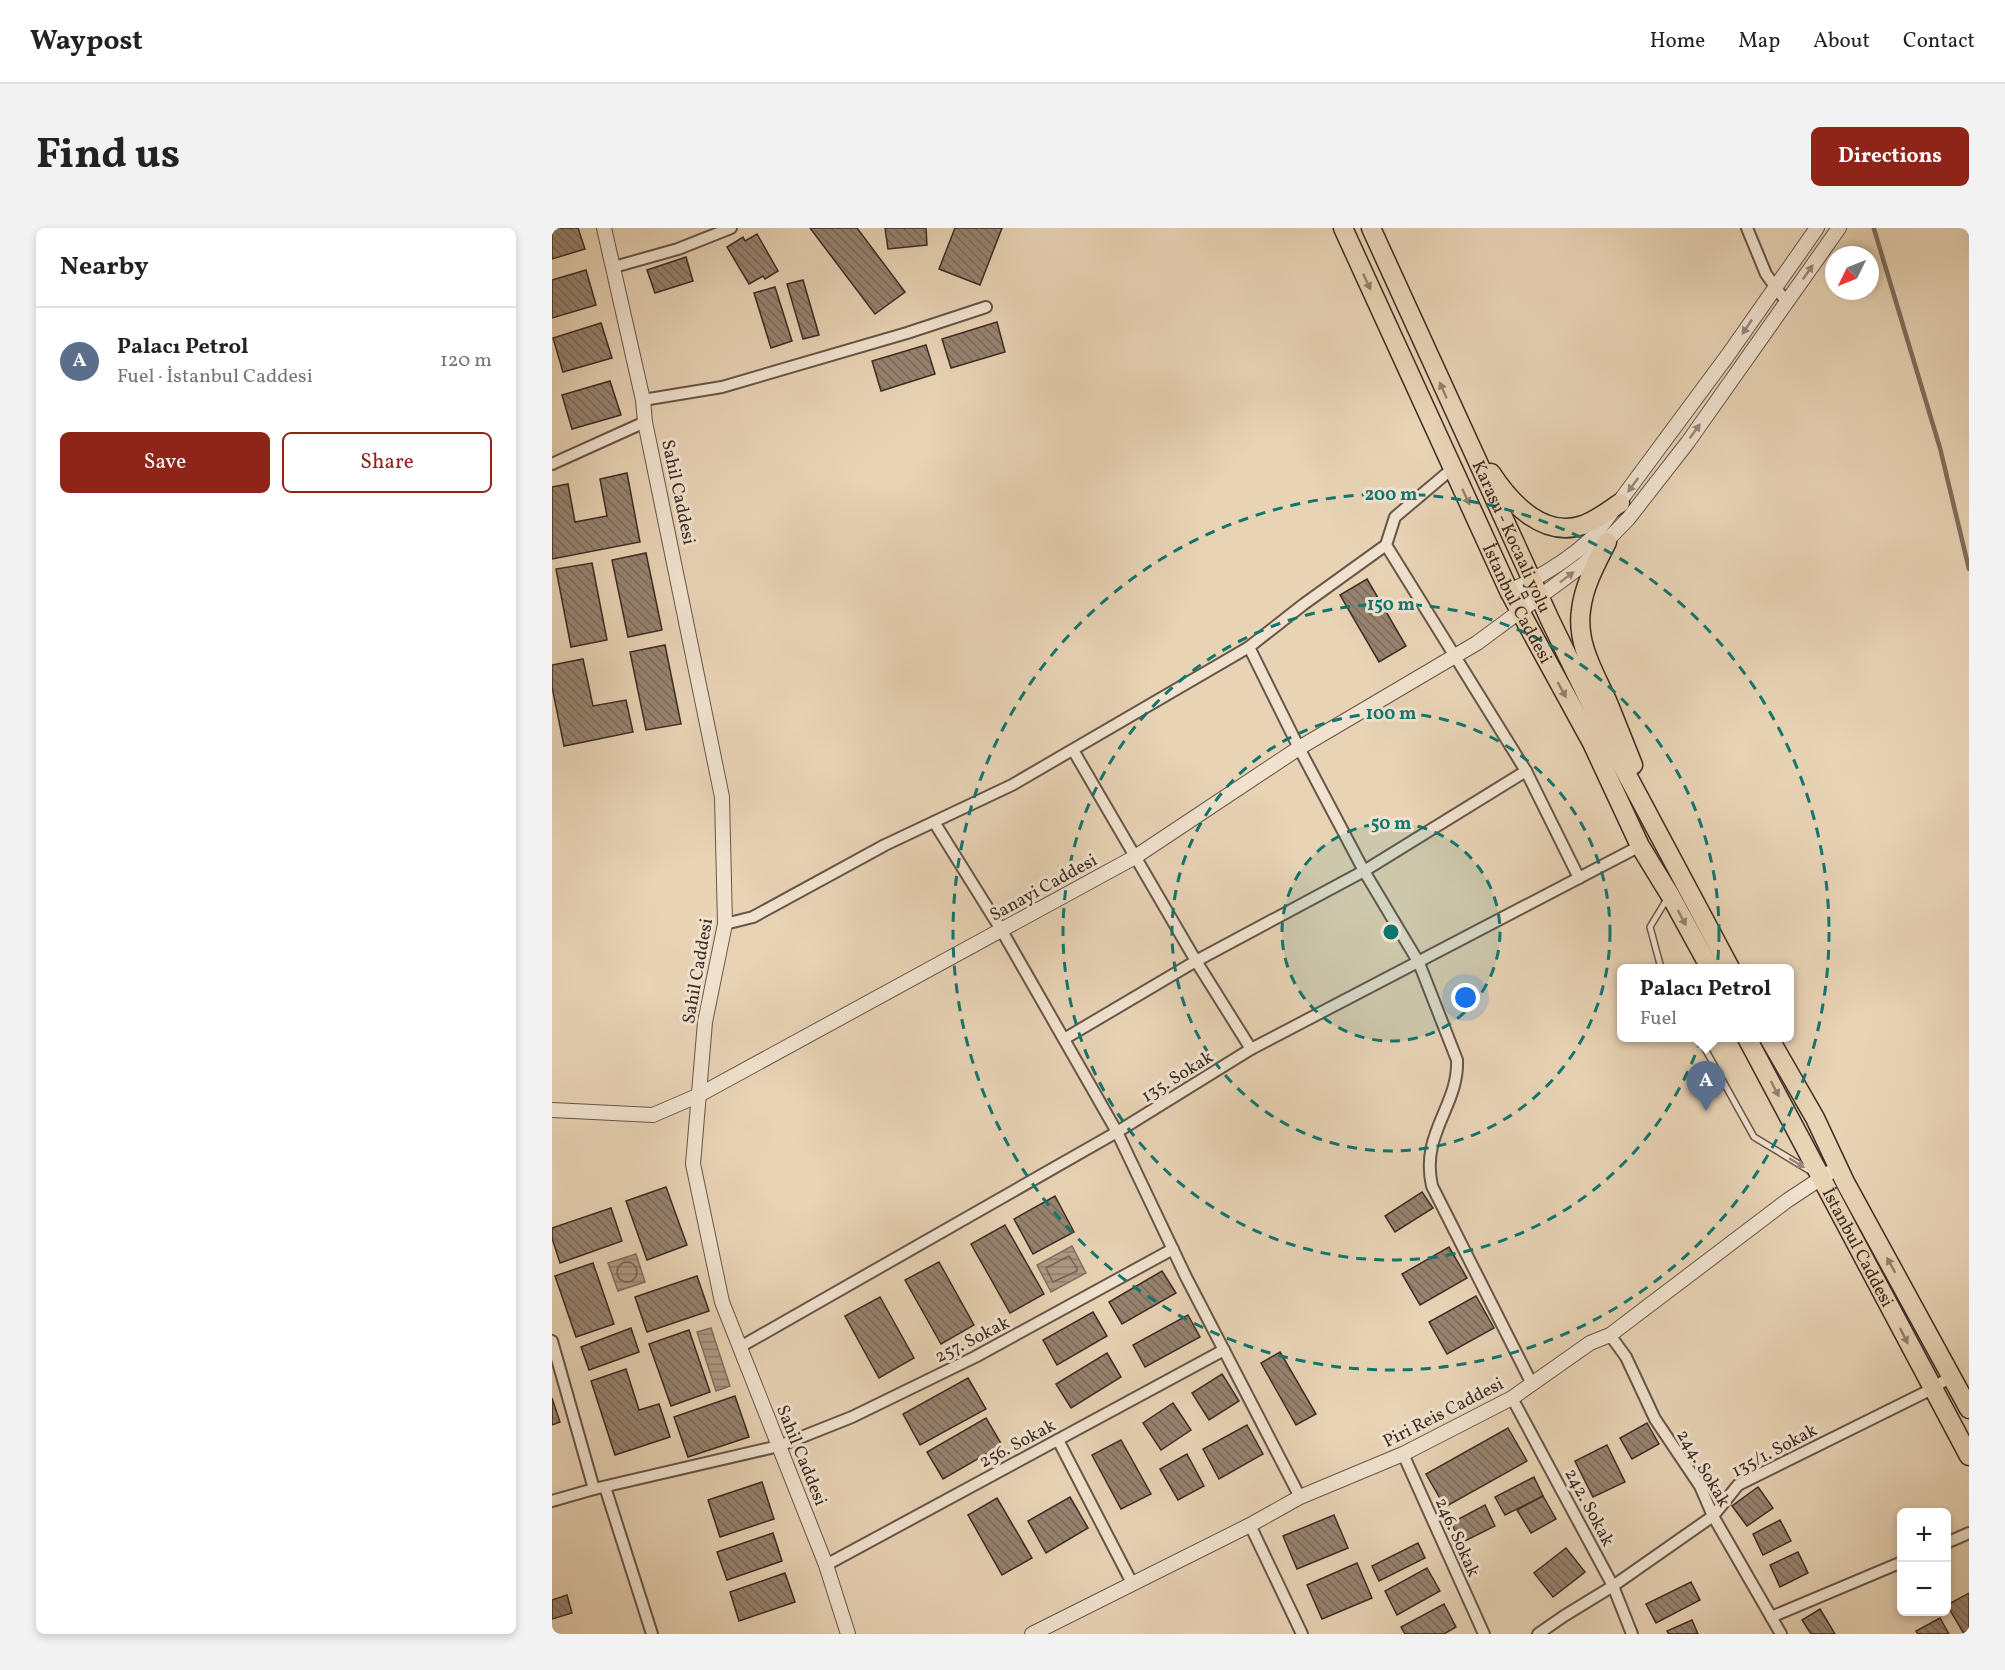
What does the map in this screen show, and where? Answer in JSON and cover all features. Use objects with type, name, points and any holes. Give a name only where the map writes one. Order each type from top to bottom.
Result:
[{"type":"highway","name":"İstanbul Caddesi","points":[[1343,228],[1509,591],[1592,743],[1640,846],[1707,964]]},
{"type":"highway","name":"Karasu - Kocaali yolu","points":[[1371,228],[1535,590],[1609,741],[1727,964]]},
{"type":"highway","points":[[1458,422],[1505,494],[1523,511],[1541,523],[1565,527],[1580,526],[1596,520],[1620,503]]},
{"type":"highway","points":[[1607,542],[1585,588],[1580,612],[1581,634],[1586,657],[1609,705],[1666,850]]},
{"type":"highway","name":"İstanbul Caddesi","points":[[1749,1042],[1969,1456]]},
{"type":"highway","points":[[1771,1042],[1815,1118],[1838,1166],[1969,1409]]},
{"type":"street","name":"Sahil Caddesi","points":[[604,228],[643,400],[645,422],[722,797],[725,924],[705,1022],[693,1164],[722,1302],[826,1565],[848,1634]]},
{"type":"street","points":[[614,267],[678,249],[731,228]]},
{"type":"street","points":[[1747,228],[1766,274],[1787,303]]},
{"type":"street","points":[[1535,590],[1594,536],[1620,503],[1817,228]]},
{"type":"street","points":[[1509,591],[1535,590],[1584,564],[1628,519],[1688,442],[1839,228]]},
{"type":"street","points":[[643,400],[722,387],[908,333],[986,307]]},
{"type":"street","points":[[552,464],[645,422]]},
{"type":"street","points":[[725,924],[753,917],[885,845],[1012,785],[1249,647],[1305,603],[1386,545],[1395,517],[1453,468]]},
{"type":"street","points":[[1386,545],[1526,771],[1579,878]]},
{"type":"street","name":"Sanayi Caddesi","points":[[553,1112],[653,1115],[698,1096],[1135,857],[1299,748],[1477,643],[1520,612],[1535,590]]},
{"type":"street","points":[[1249,647],[1299,748],[1364,870],[1419,963],[1456,1060],[1457,1076],[1435,1134],[1429,1161],[1432,1186],[1532,1384]]},
{"type":"street","points":[[1073,750],[1196,961],[1251,1049]]},
{"type":"street","points":[[1064,1039],[1196,961],[1364,870],[1526,771]]},
{"type":"street","points":[[934,822],[1002,931],[1117,1132],[1173,1249],[1300,1497]]},
{"type":"street","name":"135. Sokak","points":[[740,1347],[1117,1132],[1251,1049],[1640,846]]},
{"type":"street","name":"Piri Reis Caddesi","points":[[1032,1634],[1250,1525],[1300,1497],[1402,1454],[1512,1398],[1590,1343],[1610,1335],[1788,1200],[1823,1179],[1838,1166]]},
{"type":"street","name":"257. Sokak","points":[[552,1501],[779,1446],[852,1417],[975,1358],[1173,1249]]},
{"type":"street","name":"244. Sokak","points":[[1610,1335],[1626,1356],[1655,1419],[1700,1486],[1713,1515],[1781,1634]]},
{"type":"street","points":[[552,1341],[599,1488],[652,1634]]},
{"type":"street","name":"256. Sokak","points":[[826,1565],[1224,1350]]},
{"type":"street","name":"135/1. Sokak","points":[[1538,1634],[1614,1586],[1713,1515],[1738,1485],[1932,1389],[1951,1376]]},
{"type":"street","name":"242. Sokak","points":[[1512,1398],[1614,1586],[1632,1634]]},
{"type":"street","points":[[1058,1440],[1132,1583]]},
{"type":"street","name":"246. Sokak","points":[[1402,1454],[1484,1634]]},
{"type":"street","points":[[1250,1525],[1302,1634]]},
{"type":"street","points":[[1951,1541],[1969,1533]]},
{"type":"street","points":[[1772,1617],[1897,1564]]},
{"type":"lane","points":[[1660,964],[1650,927],[1670,895]]},
{"type":"lane","points":[[1701,1042],[1754,1137],[1823,1179]]},
{"type":"water","points":[[1072,1246],[1086,1273],[1051,1292],[1037,1265]]},
{"type":"water","points":[[636,1254],[645,1282],[618,1291],[608,1263]]},
{"type":"water","points":[[711,1328],[730,1386],[716,1391],[697,1332]]},
{"type":"building","points":[[552,228],[578,228],[585,249],[552,259]]},
{"type":"building","points":[[810,228],[857,228],[905,292],[875,314]]},
{"type":"building","points":[[885,228],[926,228],[927,245],[888,249]]},
{"type":"building","points":[[955,228],[1002,228],[980,285],[939,269]]},
{"type":"building","points":[[757,234],[778,271],[765,279],[763,276],[749,284],[727,247],[743,237],[745,241]]},
{"type":"building","points":[[686,257],[693,281],[655,293],[647,270]]},
{"type":"building","points":[[586,270],[596,305],[552,318],[552,280]]},
{"type":"building","points":[[803,280],[819,335],[803,339],[787,284]]},
{"type":"building","points":[[775,287],[792,341],[771,348],[754,293]]},
{"type":"building","points":[[997,322],[1005,352],[951,368],[942,339]]},
{"type":"building","points":[[601,323],[612,358],[563,372],[553,338]]},
{"type":"building","points":[[926,345],[935,374],[881,391],[872,361]]},
{"type":"building","points":[[610,381],[621,415],[572,429],[562,395]]},
{"type":"building","points":[[627,473],[640,542],[552,559],[552,487],[568,484],[575,522],[607,516],[600,479]]},
{"type":"building","points":[[646,553],[662,630],[628,637],[612,560]]},
{"type":"building","points":[[592,563],[607,640],[571,647],[556,569]]},
{"type":"building","points":[[1367,579],[1406,646],[1379,662],[1340,595]]},
{"type":"building","points":[[665,645],[681,724],[646,730],[630,652]]},
{"type":"building","points":[[583,659],[593,706],[626,700],[633,732],[564,746],[552,687],[552,665]]},
{"type":"building","points":[[666,1187],[687,1245],[647,1260],[626,1201]]},
{"type":"building","points":[[1422,1192],[1433,1208],[1395,1232],[1385,1216]]},
{"type":"building","points":[[1055,1196],[1074,1232],[1033,1254],[1014,1219]]},
{"type":"building","points":[[611,1208],[622,1241],[560,1263],[552,1238],[552,1228]]},
{"type":"building","points":[[1005,1225],[1044,1294],[1010,1313],[971,1244]]},
{"type":"building","points":[[1449,1247],[1467,1278],[1420,1305],[1402,1274]]},
{"type":"building","points":[[939,1262],[974,1325],[941,1344],[905,1280]]},
{"type":"building","points":[[593,1263],[614,1324],[576,1337],[555,1276]]},
{"type":"building","points":[[1162,1271],[1176,1293],[1122,1324],[1109,1302]]},
{"type":"building","points":[[697,1276],[709,1311],[647,1332],[635,1297]]},
{"type":"building","points":[[1476,1296],[1494,1328],[1447,1354],[1429,1322]]},
{"type":"building","points":[[880,1297],[914,1358],[879,1378],[845,1316]]},
{"type":"building","points":[[1093,1312],[1107,1336],[1057,1365],[1043,1340]]},
{"type":"building","points":[[1188,1315],[1200,1337],[1145,1367],[1133,1345]]},
{"type":"building","points":[[631,1328],[639,1352],[589,1370],[581,1347]]},
{"type":"building","points":[[689,1330],[710,1392],[671,1406],[649,1344]]},
{"type":"building","points":[[1280,1352],[1316,1414],[1296,1425],[1261,1363]]},
{"type":"building","points":[[1107,1353],[1121,1377],[1071,1408],[1056,1384]]},
{"type":"building","points":[[626,1369],[639,1410],[659,1404],[670,1437],[615,1455],[591,1381]]},
{"type":"building","points":[[1222,1374],[1239,1401],[1209,1420],[1192,1393]]},
{"type":"building","points":[[968,1378],[986,1409],[920,1445],[903,1414]]},
{"type":"building","points":[[735,1396],[749,1437],[688,1457],[674,1417]]},
{"type":"building","points":[[552,1398],[560,1422],[552,1425]]},
{"type":"building","points":[[1173,1403],[1191,1430],[1161,1450],[1143,1423]]},
{"type":"building","points":[[986,1418],[1002,1445],[943,1479],[927,1452]]},
{"type":"building","points":[[1647,1423],[1659,1444],[1632,1459],[1620,1438]]},
{"type":"building","points":[[1247,1425],[1263,1454],[1219,1479],[1203,1449]]},
{"type":"building","points":[[1508,1428],[1527,1461],[1445,1507],[1426,1474]]},
{"type":"building","points":[[1121,1440],[1151,1494],[1121,1509],[1092,1455]]},
{"type":"building","points":[[1607,1445],[1625,1482],[1593,1497],[1575,1461]]},
{"type":"building","points":[[1187,1454],[1204,1486],[1178,1500],[1160,1469]]},
{"type":"building","points":[[1534,1477],[1543,1496],[1505,1515],[1495,1497]]},
{"type":"building","points":[[762,1482],[774,1519],[720,1537],[708,1500]]},
{"type":"building","points":[[1758,1487],[1773,1508],[1747,1526],[1732,1506]]},
{"type":"building","points":[[1543,1496],[1556,1519],[1531,1533],[1517,1510]]},
{"type":"building","points":[[1070,1497],[1088,1528],[1046,1553],[1028,1521]]},
{"type":"building","points":[[997,1498],[1032,1558],[1002,1575],[968,1515]]},
{"type":"building","points":[[1485,1505],[1495,1526],[1461,1543],[1451,1523]]},
{"type":"building","points":[[1334,1515],[1348,1548],[1297,1569],[1283,1536]]},
{"type":"building","points":[[1780,1520],[1791,1541],[1763,1555],[1753,1534]]},
{"type":"building","points":[[773,1533],[782,1561],[727,1580],[717,1552]]},
{"type":"building","points":[[1418,1543],[1425,1558],[1379,1581],[1372,1566]]},
{"type":"building","points":[[1566,1548],[1585,1572],[1553,1597],[1534,1573]]},
{"type":"building","points":[[1798,1552],[1808,1573],[1780,1587],[1770,1565]]},
{"type":"building","points":[[1357,1563],[1372,1598],[1322,1619],[1307,1585]]},
{"type":"building","points":[[1427,1568],[1440,1591],[1397,1615],[1385,1591]]},
{"type":"building","points":[[785,1573],[795,1602],[739,1621],[730,1592]]},
{"type":"building","points":[[1691,1582],[1700,1600],[1656,1623],[1646,1604]]},
{"type":"building","points":[[1969,1593],[1969,1634],[1964,1634],[1951,1612],[1951,1603]]},
{"type":"building","points":[[567,1595],[572,1613],[552,1619],[552,1600]]},
{"type":"building","points":[[1444,1604],[1456,1627],[1444,1634],[1405,1634],[1401,1627]]},
{"type":"building","points":[[1820,1609],[1835,1634],[1811,1634],[1802,1620]]},
{"type":"building","points":[[1940,1618],[1949,1634],[1918,1634],[1916,1631]]},
{"type":"building","points":[[1692,1620],[1698,1634],[1669,1634],[1667,1631]]},
{"type":"waterway","points":[[1874,229],[1940,448],[1969,569]]},
{"type":"place","name":"Palacı Petrol","points":[[1706,1111]]}]
